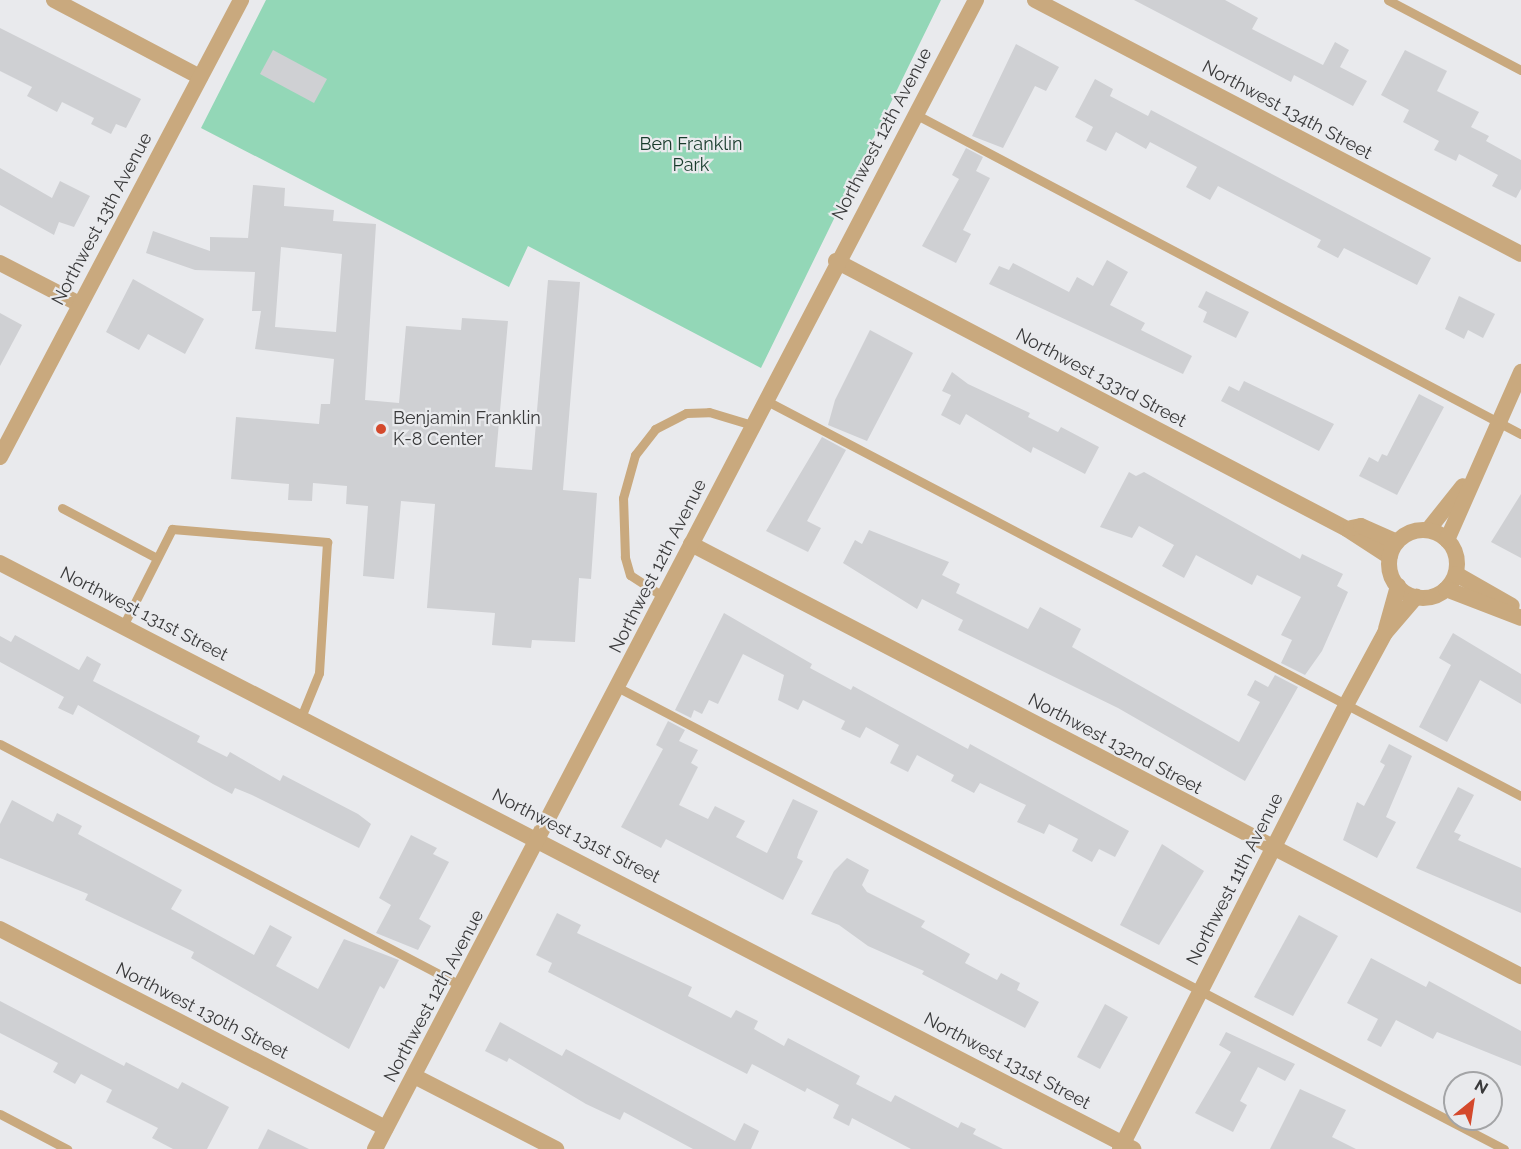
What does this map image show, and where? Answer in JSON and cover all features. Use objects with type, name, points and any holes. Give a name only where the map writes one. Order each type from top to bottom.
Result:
[{"type":"street","points":[[54,0],[201,77]]},
{"type":"street","name":"Northwest 13th Avenue","points":[[0,457],[241,0]]},
{"type":"street","name":"Northwest 12th Avenue","points":[[375,1149],[539,839],[836,261],[976,0]]},
{"type":"street","name":"Northwest 134th Street","points":[[1035,0],[1521,254]]},
{"type":"street","name":"Northwest 133rd Street","points":[[836,261],[1347,529],[1390,557]]},
{"type":"street","points":[[0,263],[79,304]]},
{"type":"street","points":[[1447,540],[1497,419],[1521,372]]},
{"type":"street","points":[[1428,530],[1473,474]]},
{"type":"street","name":"Northwest 133rd Street","points":[[1347,529],[1361,526],[1397,542]]},
{"type":"street","points":[[1446,589],[1456,574],[1456,556],[1447,540],[1428,530],[1406,534],[1397,542],[1390,557],[1398,586],[1416,597],[1446,589],[1521,617]]},
{"type":"street","name":"Northwest 132nd Street","points":[[691,544],[1272,849],[1521,976]]},
{"type":"street","name":"Northwest 131st Street","points":[[0,563],[539,839],[1121,1147]]},
{"type":"street","points":[[1456,574],[1507,601],[1521,617]]},
{"type":"street","name":"Northwest 11th Avenue","points":[[1385,633],[1398,586]]},
{"type":"street","name":"Northwest 11th Avenue","points":[[1121,1147],[1346,705],[1385,633],[1416,597]]},
{"type":"street","name":"Northwest 130th Street","points":[[0,929],[386,1128]]},
{"type":"street","points":[[414,1076],[556,1149]]},
{"type":"lane","points":[[1388,0],[1521,70]]},
{"type":"lane","points":[[915,114],[1497,419],[1521,434]]},
{"type":"lane","points":[[765,400],[1521,796]]},
{"type":"lane","points":[[664,597],[630,575],[625,557],[623,498],[635,455],[655,429],[686,413],[709,412],[752,425]]},
{"type":"lane","points":[[62,508],[157,558]]},
{"type":"lane","points":[[123,626],[172,529],[327,542],[319,673],[302,717]]},
{"type":"lane","points":[[617,687],[1504,1149]]},
{"type":"lane","points":[[0,744],[462,986]]},
{"type":"lane","points":[[0,1114],[67,1149]]},
{"type":"green space","name":"Ben Franklin Park","points":[[266,0],[941,0],[761,368],[528,246],[509,287],[201,128]]},
{"type":"building","points":[[1134,0],[1225,0],[1258,18],[1252,29],[1323,65],[1335,42],[1349,50],[1340,67],[1367,81],[1353,106],[1294,75],[1291,82]]},
{"type":"building","points":[[0,28],[141,99],[126,128],[116,124],[111,134],[91,124],[94,118],[62,102],[57,112],[27,96],[32,87],[0,71]]},
{"type":"building","points":[[1016,44],[1059,67],[1046,91],[1035,86],[1003,148],[972,136]]},
{"type":"building","points":[[273,50],[327,79],[314,103],[260,74]]},
{"type":"building","points":[[1405,50],[1447,71],[1437,91],[1479,112],[1471,127],[1489,136],[1486,141],[1521,160],[1521,189],[1516,198],[1492,186],[1498,175],[1459,154],[1456,161],[1434,150],[1439,141],[1403,122],[1409,110],[1381,95]]},
{"type":"building","points":[[1095,79],[1113,89],[1110,96],[1148,116],[1151,110],[1431,258],[1417,285],[1344,248],[1338,258],[1317,247],[1321,240],[1218,186],[1210,200],[1186,187],[1197,167],[1150,142],[1146,149],[1116,132],[1106,151],[1086,141],[1093,127],[1075,117]]},
{"type":"building","points":[[966,148],[983,157],[976,171],[990,178],[963,230],[971,234],[956,263],[922,246],[959,179],[952,175]]},
{"type":"building","points":[[0,168],[52,198],[60,181],[90,196],[74,227],[59,222],[54,235],[0,205]]},
{"type":"building","points":[[253,185],[285,188],[284,206],[334,210],[333,221],[376,224],[365,400],[399,403],[406,326],[461,330],[462,318],[508,321],[495,467],[532,470],[548,280],[580,282],[563,490],[597,493],[591,579],[579,578],[575,642],[532,640],[531,648],[492,645],[495,613],[427,608],[435,504],[401,501],[394,579],[363,576],[368,506],[346,504],[347,486],[313,483],[312,501],[288,500],[289,484],[231,479],[236,417],[319,424],[321,404],[330,404],[334,359],[255,349],[261,311],[252,311],[255,272],[195,270],[146,253],[153,231],[210,251],[210,237],[248,238]],"holes":[[[281,247],[342,254],[336,332],[275,327]]]},
{"type":"building","points":[[1107,260],[1128,272],[1110,305],[1145,323],[1141,330],[1192,356],[1183,374],[989,284],[999,266],[1009,270],[1013,263],[1069,292],[1077,277],[1093,286]]},
{"type":"building","points":[[133,279],[204,319],[185,354],[148,334],[139,350],[106,332]]},
{"type":"building","points":[[1206,291],[1249,312],[1236,338],[1203,322],[1207,312],[1198,307]]},
{"type":"building","points":[[1459,296],[1495,314],[1483,338],[1468,330],[1464,339],[1445,329]]},
{"type":"building","points":[[0,313],[22,325],[0,366]]},
{"type":"building","points":[[870,330],[913,353],[867,441],[828,425],[835,400]]},
{"type":"building","points":[[952,372],[968,384],[1030,413],[1028,417],[1058,432],[1061,427],[1099,447],[1085,474],[1033,447],[1031,453],[966,414],[960,425],[941,415],[951,395],[942,391]]},
{"type":"building","points":[[1244,381],[1334,424],[1319,451],[1221,401],[1229,386],[1239,391]]},
{"type":"building","points":[[1419,394],[1444,407],[1397,495],[1359,476],[1369,457],[1378,462],[1382,454],[1387,456]]},
{"type":"building","points":[[822,437],[846,450],[807,521],[821,528],[808,552],[766,531]]},
{"type":"building","points":[[1129,472],[1136,476],[1144,472],[1300,559],[1302,554],[1343,574],[1337,586],[1348,592],[1322,651],[1305,675],[1281,663],[1292,640],[1281,635],[1301,597],[1257,575],[1252,585],[1196,555],[1184,578],[1162,566],[1174,545],[1139,526],[1132,538],[1100,527]]},
{"type":"building","points":[[1521,494],[1521,558],[1491,542]]},
{"type":"building","points":[[869,530],[949,562],[942,575],[960,584],[956,593],[1028,629],[1040,607],[1081,629],[1072,647],[1239,742],[1260,702],[1247,695],[1255,680],[1268,687],[1275,675],[1298,687],[1245,781],[1118,708],[958,630],[963,620],[922,599],[917,609],[843,563],[855,540],[862,544]]},
{"type":"building","points":[[724,613],[812,664],[810,668],[851,690],[853,686],[968,749],[970,744],[1129,831],[1115,857],[1099,849],[1092,862],[1072,851],[1078,839],[1049,824],[1044,834],[1017,822],[1026,805],[980,783],[974,793],[951,781],[954,775],[917,755],[908,772],[890,763],[899,745],[866,727],[860,738],[841,729],[845,721],[803,700],[798,710],[778,700],[784,675],[743,654],[718,704],[709,700],[702,714],[694,710],[691,718],[675,710]]},
{"type":"building","points":[[1453,633],[1521,674],[1521,704],[1480,680],[1447,742],[1419,727],[1451,665],[1439,658]]},
{"type":"building","points":[[15,635],[79,670],[87,656],[101,664],[93,681],[200,736],[197,742],[227,757],[230,752],[280,781],[283,775],[358,814],[371,824],[359,848],[252,795],[235,788],[232,794],[78,705],[73,715],[58,708],[64,697],[0,662],[0,636],[11,642]]},
{"type":"building","points":[[668,721],[685,730],[679,741],[698,750],[691,763],[698,767],[679,805],[708,819],[715,806],[745,821],[736,837],[767,853],[793,799],[818,811],[799,851],[797,858],[803,861],[783,900],[666,839],[661,848],[621,827],[663,749],[656,745]]},
{"type":"building","points":[[1389,744],[1412,756],[1386,817],[1396,822],[1377,858],[1343,840],[1357,802],[1364,806],[1385,765],[1380,762]]},
{"type":"building","points":[[1458,787],[1474,795],[1454,832],[1461,835],[1458,840],[1521,868],[1521,913],[1416,868]]},
{"type":"building","points":[[12,800],[53,822],[57,813],[82,826],[78,834],[182,890],[171,909],[254,955],[270,925],[292,937],[276,966],[318,989],[344,939],[399,960],[384,989],[380,986],[349,1049],[191,958],[194,952],[85,900],[88,894],[0,858],[0,824]]},
{"type":"building","points":[[411,835],[437,848],[433,854],[449,862],[419,919],[431,926],[418,950],[376,933],[391,905],[379,898]]},
{"type":"building","points":[[1162,844],[1204,871],[1159,945],[1120,925]]},
{"type":"building","points":[[847,858],[869,870],[862,885],[867,892],[925,921],[921,927],[970,954],[965,963],[997,980],[1001,973],[1020,983],[1017,990],[1039,1002],[1025,1028],[922,974],[924,971],[868,946],[839,925],[811,914],[834,871]]},
{"type":"building","points":[[557,913],[581,925],[577,933],[692,987],[688,996],[731,1018],[736,1010],[758,1021],[754,1029],[784,1046],[788,1038],[860,1076],[856,1084],[891,1102],[895,1095],[958,1128],[961,1122],[976,1129],[973,1134],[1003,1149],[911,1149],[852,1118],[849,1126],[833,1118],[839,1105],[807,1088],[805,1092],[752,1064],[747,1074],[548,972],[552,963],[536,955]]},
{"type":"building","points":[[1299,915],[1338,936],[1293,1016],[1254,997]]},
{"type":"building","points":[[1371,958],[1426,987],[1429,981],[1521,1031],[1521,1066],[1437,1032],[1433,1039],[1396,1020],[1381,1047],[1367,1040],[1378,1019],[1347,1003]]},
{"type":"building","points":[[0,1001],[124,1066],[126,1062],[178,1089],[182,1082],[229,1107],[207,1149],[173,1149],[152,1138],[158,1128],[106,1102],[112,1090],[81,1074],[75,1084],[53,1072],[58,1063],[0,1033]]},
{"type":"building","points":[[1105,1004],[1128,1017],[1100,1069],[1077,1057]]},
{"type":"building","points":[[500,1022],[562,1056],[566,1049],[735,1141],[744,1123],[759,1131],[751,1149],[693,1149],[624,1112],[620,1120],[586,1104],[509,1058],[507,1062],[485,1051]]},
{"type":"building","points":[[1226,1032],[1295,1064],[1285,1081],[1258,1067],[1240,1101],[1247,1105],[1233,1132],[1195,1113],[1231,1052],[1219,1045]]},
{"type":"building","points":[[1300,1089],[1346,1110],[1332,1137],[1356,1149],[1270,1149]]},
{"type":"building","points":[[268,1129],[309,1149],[258,1149]]},
{"type":"place","name":"Benjamin Franklin K-8 Center","points":[[381,429]]}]
